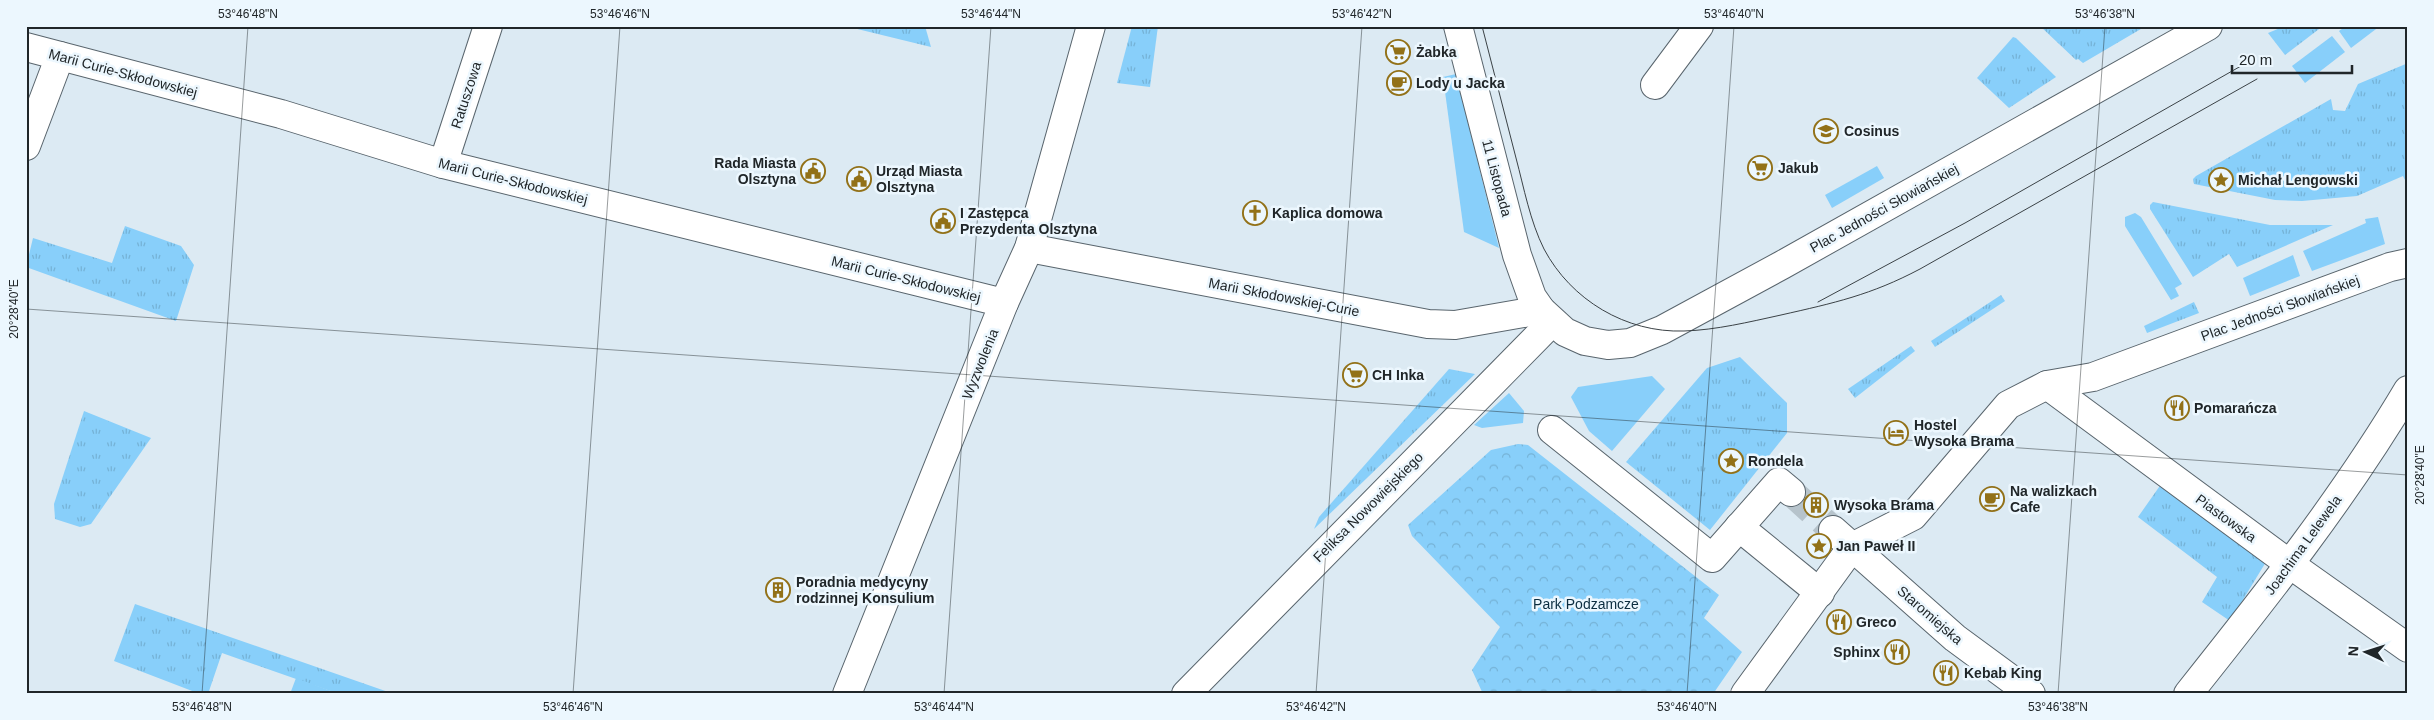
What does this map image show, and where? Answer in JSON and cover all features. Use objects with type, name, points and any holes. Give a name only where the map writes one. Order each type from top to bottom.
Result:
[{"type":"street","name":"Ratuszowa","points":[[443,164],[488,26]]},
{"type":"street","name":"Wyzwolenia","points":[[847,694],[1004,303],[1029,248],[1091,26]]},
{"type":"street","name":"11 Listopada","points":[[1458,26],[1517,255],[1532,297],[1546,316]]},
{"type":"street","points":[[1655,85],[1699,26]]},
{"type":"street","name":"Plac Jedności Słowiańskiej","points":[[1546,316],[1565,332],[1585,341],[1608,345],[1630,343],[1648,338],[2208,26]]},
{"type":"street","name":"Marii Curie-Skłodowskiej","points":[[26,47],[281,114],[443,164],[1004,303]]},
{"type":"street","points":[[26,146],[60,56]]},
{"type":"street","name":"Marii Skłodowskiej-Curie","points":[[1029,248],[1428,324],[1455,325],[1546,316]]},
{"type":"street","name":"Plac Jedności Słowiańskiej","points":[[1843,539],[1913,516],[2008,405],[2047,385],[2093,377],[2390,267],[2408,263]]},
{"type":"street","name":"Feliksa Nowowiejskiego","points":[[1186,694],[1546,316]]},
{"type":"street","name":"Piastowska","points":[[2047,385],[2291,565],[2408,648]]},
{"type":"street","name":"Joachima Lelewela","points":[[2188,694],[2399,427],[2408,390]]},
{"type":"street","points":[[1552,430],[1712,558],[1778,482],[1790,492]]},
{"type":"street","points":[[1739,527],[1820,592]]},
{"type":"street","points":[[1745,694],[1820,592],[1843,539]]},
{"type":"street","name":"Staromiejska","points":[[1843,539],[1955,638],[2031,694]]},
{"type":"green space","points":[[845,26],[925,26],[931,47]]},
{"type":"green space","points":[[1132,26],[1158,26],[1150,87],[1117,83]]},
{"type":"green space","points":[[2040,26],[2146,26],[2083,63],[2078,59],[2076,60]]},
{"type":"green space","points":[[2285,26],[2323,26],[2285,55],[2268,33]]},
{"type":"green space","points":[[2346,26],[2380,26],[2351,48],[2339,31]]},
{"type":"green space","points":[[2332,36],[2345,52],[2305,83],[2292,66]]},
{"type":"green space","points":[[2013,37],[2056,77],[2009,108],[1977,78]]},
{"type":"green space","points":[[2408,63],[2408,186],[2403,176],[2357,196],[2302,201],[2275,200],[2194,184],[2193,179],[2196,176],[2331,99],[2333,110],[2345,111],[2358,84]]},
{"type":"green space","points":[[1456,74],[1499,248],[1464,232],[1443,77]]},
{"type":"green space","points":[[1877,166],[1884,178],[1832,208],[1825,195]]},
{"type":"green space","points":[[2153,202],[2270,225],[2333,225],[2237,267],[2229,254],[2193,277],[2150,209],[2150,205]]},
{"type":"green space","points":[[2135,213],[2141,217],[2182,284],[2175,288],[2179,296],[2171,300],[2125,226],[2125,217]]},
{"type":"green space","points":[[2378,217],[2385,244],[2312,271],[2303,251],[2366,223],[2365,219]]},
{"type":"green space","points":[[125,226],[181,246],[194,265],[176,321],[26,267],[33,238],[112,263]]},
{"type":"green space","points":[[2293,255],[2300,276],[2250,296],[2243,278]]},
{"type":"green space","points":[[2001,295],[2005,301],[1935,347],[1931,341]]},
{"type":"green space","points":[[2194,302],[2199,313],[2147,333],[2144,326]]},
{"type":"green space","points":[[1911,346],[1915,351],[1855,398],[1848,389]]},
{"type":"green space","points":[[1740,357],[1787,403],[1787,433],[1710,530],[1626,462],[1707,368]]},
{"type":"green space","points":[[1449,369],[1475,374],[1314,529],[1319,517]]},
{"type":"green space","points":[[1652,376],[1665,389],[1612,451],[1589,431],[1571,397],[1578,387]]},
{"type":"green space","points":[[1509,393],[1524,411],[1523,423],[1482,428],[1474,425]]},
{"type":"green space","points":[[84,411],[151,438],[91,524],[80,527],[55,519],[54,504]]},
{"type":"green space","name":"Park Podzamcze","points":[[1518,444],[1528,445],[1719,595],[1704,618],[1742,652],[1713,694],[1483,694],[1472,670],[1500,627],[1412,536],[1408,525],[1491,450]]},
{"type":"green space","points":[[2164,480],[2269,557],[2230,621],[2202,602],[2217,577],[2138,517]]},
{"type":"green space","points":[[135,604],[394,694],[339,694],[222,653],[208,694],[200,694],[114,661]]},
{"type":"green space","points":[[296,678],[339,694],[290,694]]},
{"type":"tunnel","points":[[1791,492],[1833,530]]},
{"type":"tram line","points":[[1482,26],[1528,204],[1544,249],[1555,267],[1569,284],[1602,310],[1641,326],[1662,330],[1696,330],[1745,323],[1835,302],[1868,292],[1902,278],[2257,79]]},
{"type":"tram line","points":[[1818,302],[1965,223],[2248,62]]},
{"type":"place","name":"Żabka","points":[[1398,52]]},
{"type":"place","name":"Lody u Jacka","points":[[1399,83]]},
{"type":"place","name":"Cosinus","points":[[1826,131]]},
{"type":"place","name":"Jakub","points":[[1760,168]]},
{"type":"place","name":"Rada Miasta Olsztyna","points":[[813,171]]},
{"type":"place","name":"Urząd Miasta Olsztyna","points":[[859,179]]},
{"type":"place","name":"Michał Lengowski","points":[[2221,180]]},
{"type":"place","name":"Kaplica domowa","points":[[1255,213]]},
{"type":"place","name":"I Zastępca Prezydenta Olsztyna","points":[[943,221]]},
{"type":"place","name":"CH Inka","points":[[1355,375]]},
{"type":"place","name":"Pomarańcza","points":[[2177,408]]},
{"type":"place","name":"Hostel Wysoka Brama","points":[[1896,433]]},
{"type":"place","name":"Rondela","points":[[1731,461]]},
{"type":"place","name":"Na walizkach Cafe","points":[[1992,499]]},
{"type":"place","name":"Wysoka Brama","points":[[1816,505]]},
{"type":"place","name":"Jan Paweł II","points":[[1819,546]]},
{"type":"place","name":"Poradnia medycyny rodzinnej Konsulium","points":[[778,590]]},
{"type":"place","name":"Greco","points":[[1839,622]]},
{"type":"place","name":"Sphinx","points":[[1897,652]]},
{"type":"place","name":"Kebab King","points":[[1946,673]]}]
